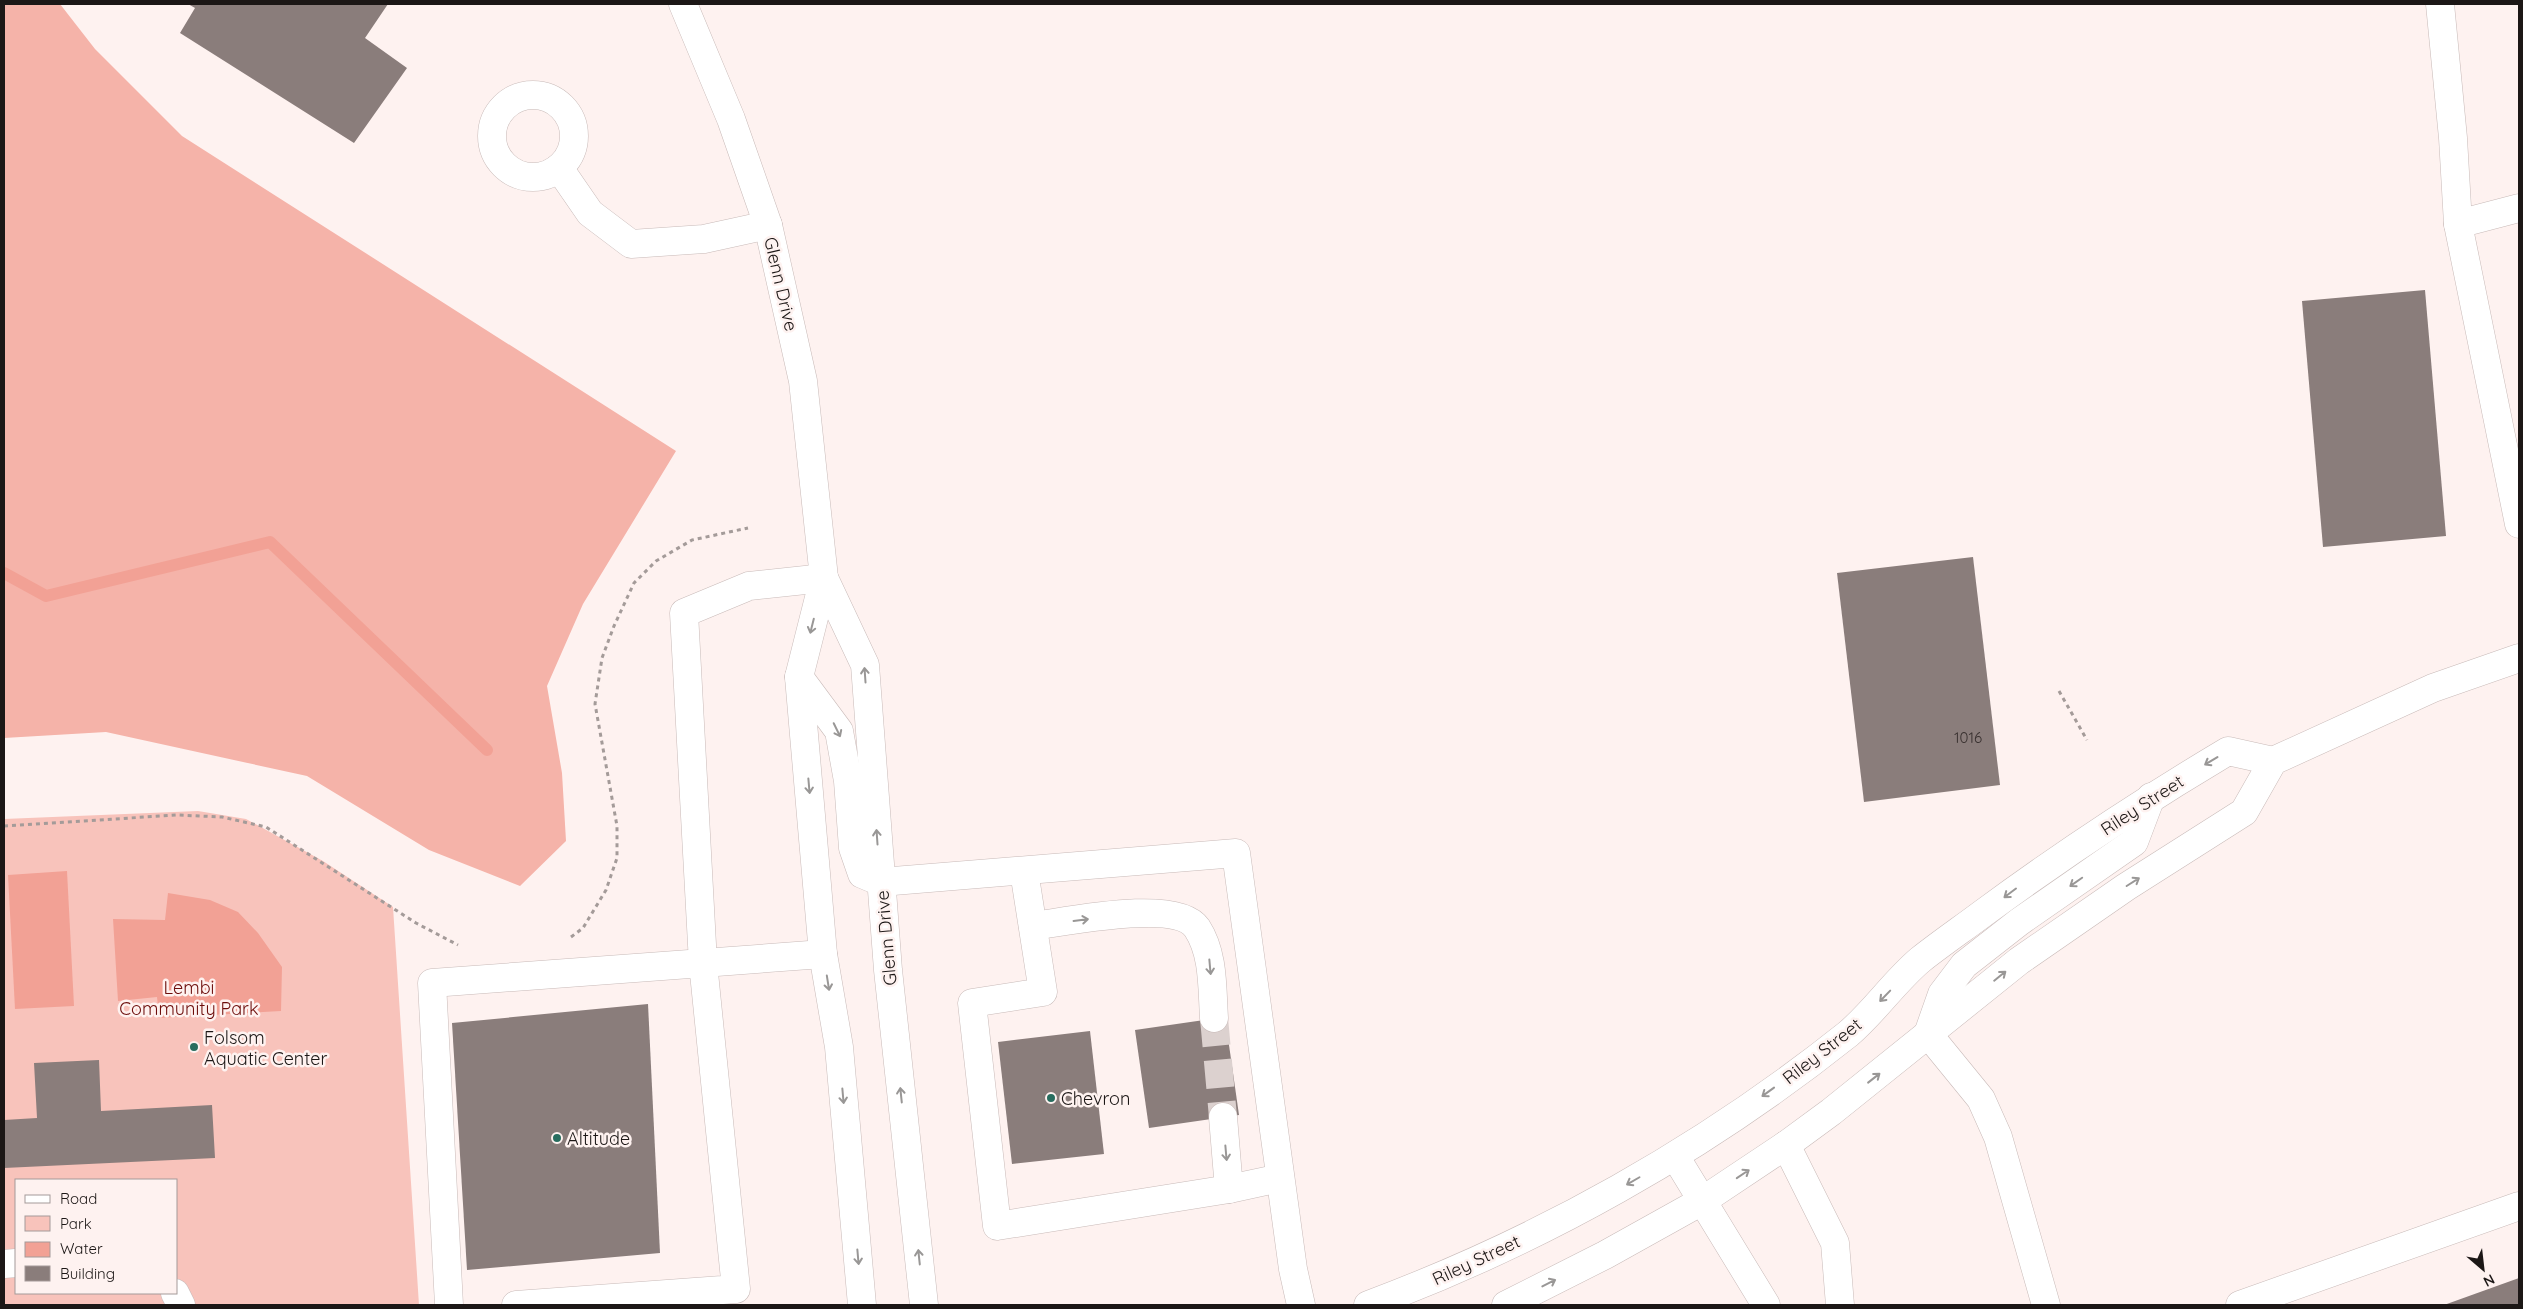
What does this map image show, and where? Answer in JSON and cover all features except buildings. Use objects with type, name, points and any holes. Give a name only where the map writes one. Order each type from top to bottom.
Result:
[{"type":"main road","name":"Glenn Drive","points":[[683,4],[731,119],[768,225],[803,381],[824,578],[864,665],[888,970],[924,1305]]},
{"type":"main road","points":[[2440,4],[2453,138],[2458,224],[2519,524]]},
{"type":"main road","points":[[559,168],[590,213],[631,244],[704,239],[768,225]]},
{"type":"main road","points":[[2458,224],[2519,208]]},
{"type":"main road","name":"Glenn Drive","points":[[824,578],[799,677],[823,954],[839,1047],[862,1305]]},
{"type":"main road","points":[[516,1305],[736,1289],[703,963],[684,613],[749,586],[824,578]]},
{"type":"main road","points":[[1506,1305],[1605,1255],[1702,1201],[1786,1145],[2019,961],[2126,887],[2244,812],[2273,761],[2433,688],[2519,658]]},
{"type":"main road","points":[[799,677],[840,731],[848,781],[853,848],[862,874],[881,882],[1236,853],[1293,1269],[1301,1305]]},
{"type":"main road","name":"Riley Street","points":[[1368,1305],[1419,1286],[1508,1246],[1619,1189],[1675,1156],[1755,1102],[1850,1032],[1926,955],[2033,876],[2152,797],[2228,751],[2273,761]]},
{"type":"main road","points":[[1928,1034],[1942,994],[1964,965],[2019,922],[2134,842],[2152,797]]},
{"type":"main road","points":[[1024,871],[1043,992],[972,1003],[997,1226],[1229,1189],[1280,1178]]},
{"type":"main road","points":[[1033,926],[1141,912],[1174,914],[1196,926],[1209,955],[1214,1018]]},
{"type":"main road","points":[[449,1305],[432,983],[823,954]]},
{"type":"main road","points":[[1928,1034],[1981,1100],[1998,1137],[2046,1305]]},
{"type":"main road","points":[[1223,1117],[1229,1189]]},
{"type":"main road","points":[[1786,1145],[1835,1244],[1840,1305]]},
{"type":"main road","points":[[1675,1156],[1766,1305]]},
{"type":"main road","points":[[2240,1305],[2519,1206]]},
{"type":"path","points":[[568,940],[584,928],[606,890],[617,858],[617,826],[595,704],[602,658],[614,626],[634,583],[656,561],[692,540],[748,528]]},
{"type":"path","points":[[2059,691],[2086,740]]},
{"type":"path","points":[[4,826],[177,815],[222,817],[266,827],[416,923],[463,948]]},
{"type":"green space","name":"Lembi Community Park","points":[[198,811],[246,819],[323,861],[393,907],[419,1305],[4,1305],[4,819]]},
{"type":"shaded area","points":[[4,4],[60,4],[95,49],[182,136],[676,451],[583,604],[547,686],[562,773],[566,841],[520,886],[429,850],[307,776],[106,732],[4,738]]},
{"type":"water","points":[[67,871],[74,1006],[15,1009],[8,875]]},
{"type":"water","points":[[168,893],[210,900],[238,912],[258,933],[282,967],[281,1011],[159,1018],[157,997],[118,1001],[113,919],[165,920]]},
{"type":"waterway","points":[[4,573],[46,596],[270,542],[487,750]]},
{"type":"tunnel","points":[[1214,1018],[1223,1117]]},
{"type":"place","name":"Folsom Aquatic Center","points":[[194,1047]]},
{"type":"place","name":"Chevron","points":[[1051,1098]]},
{"type":"place","name":"Altitude","points":[[557,1138]]}]
